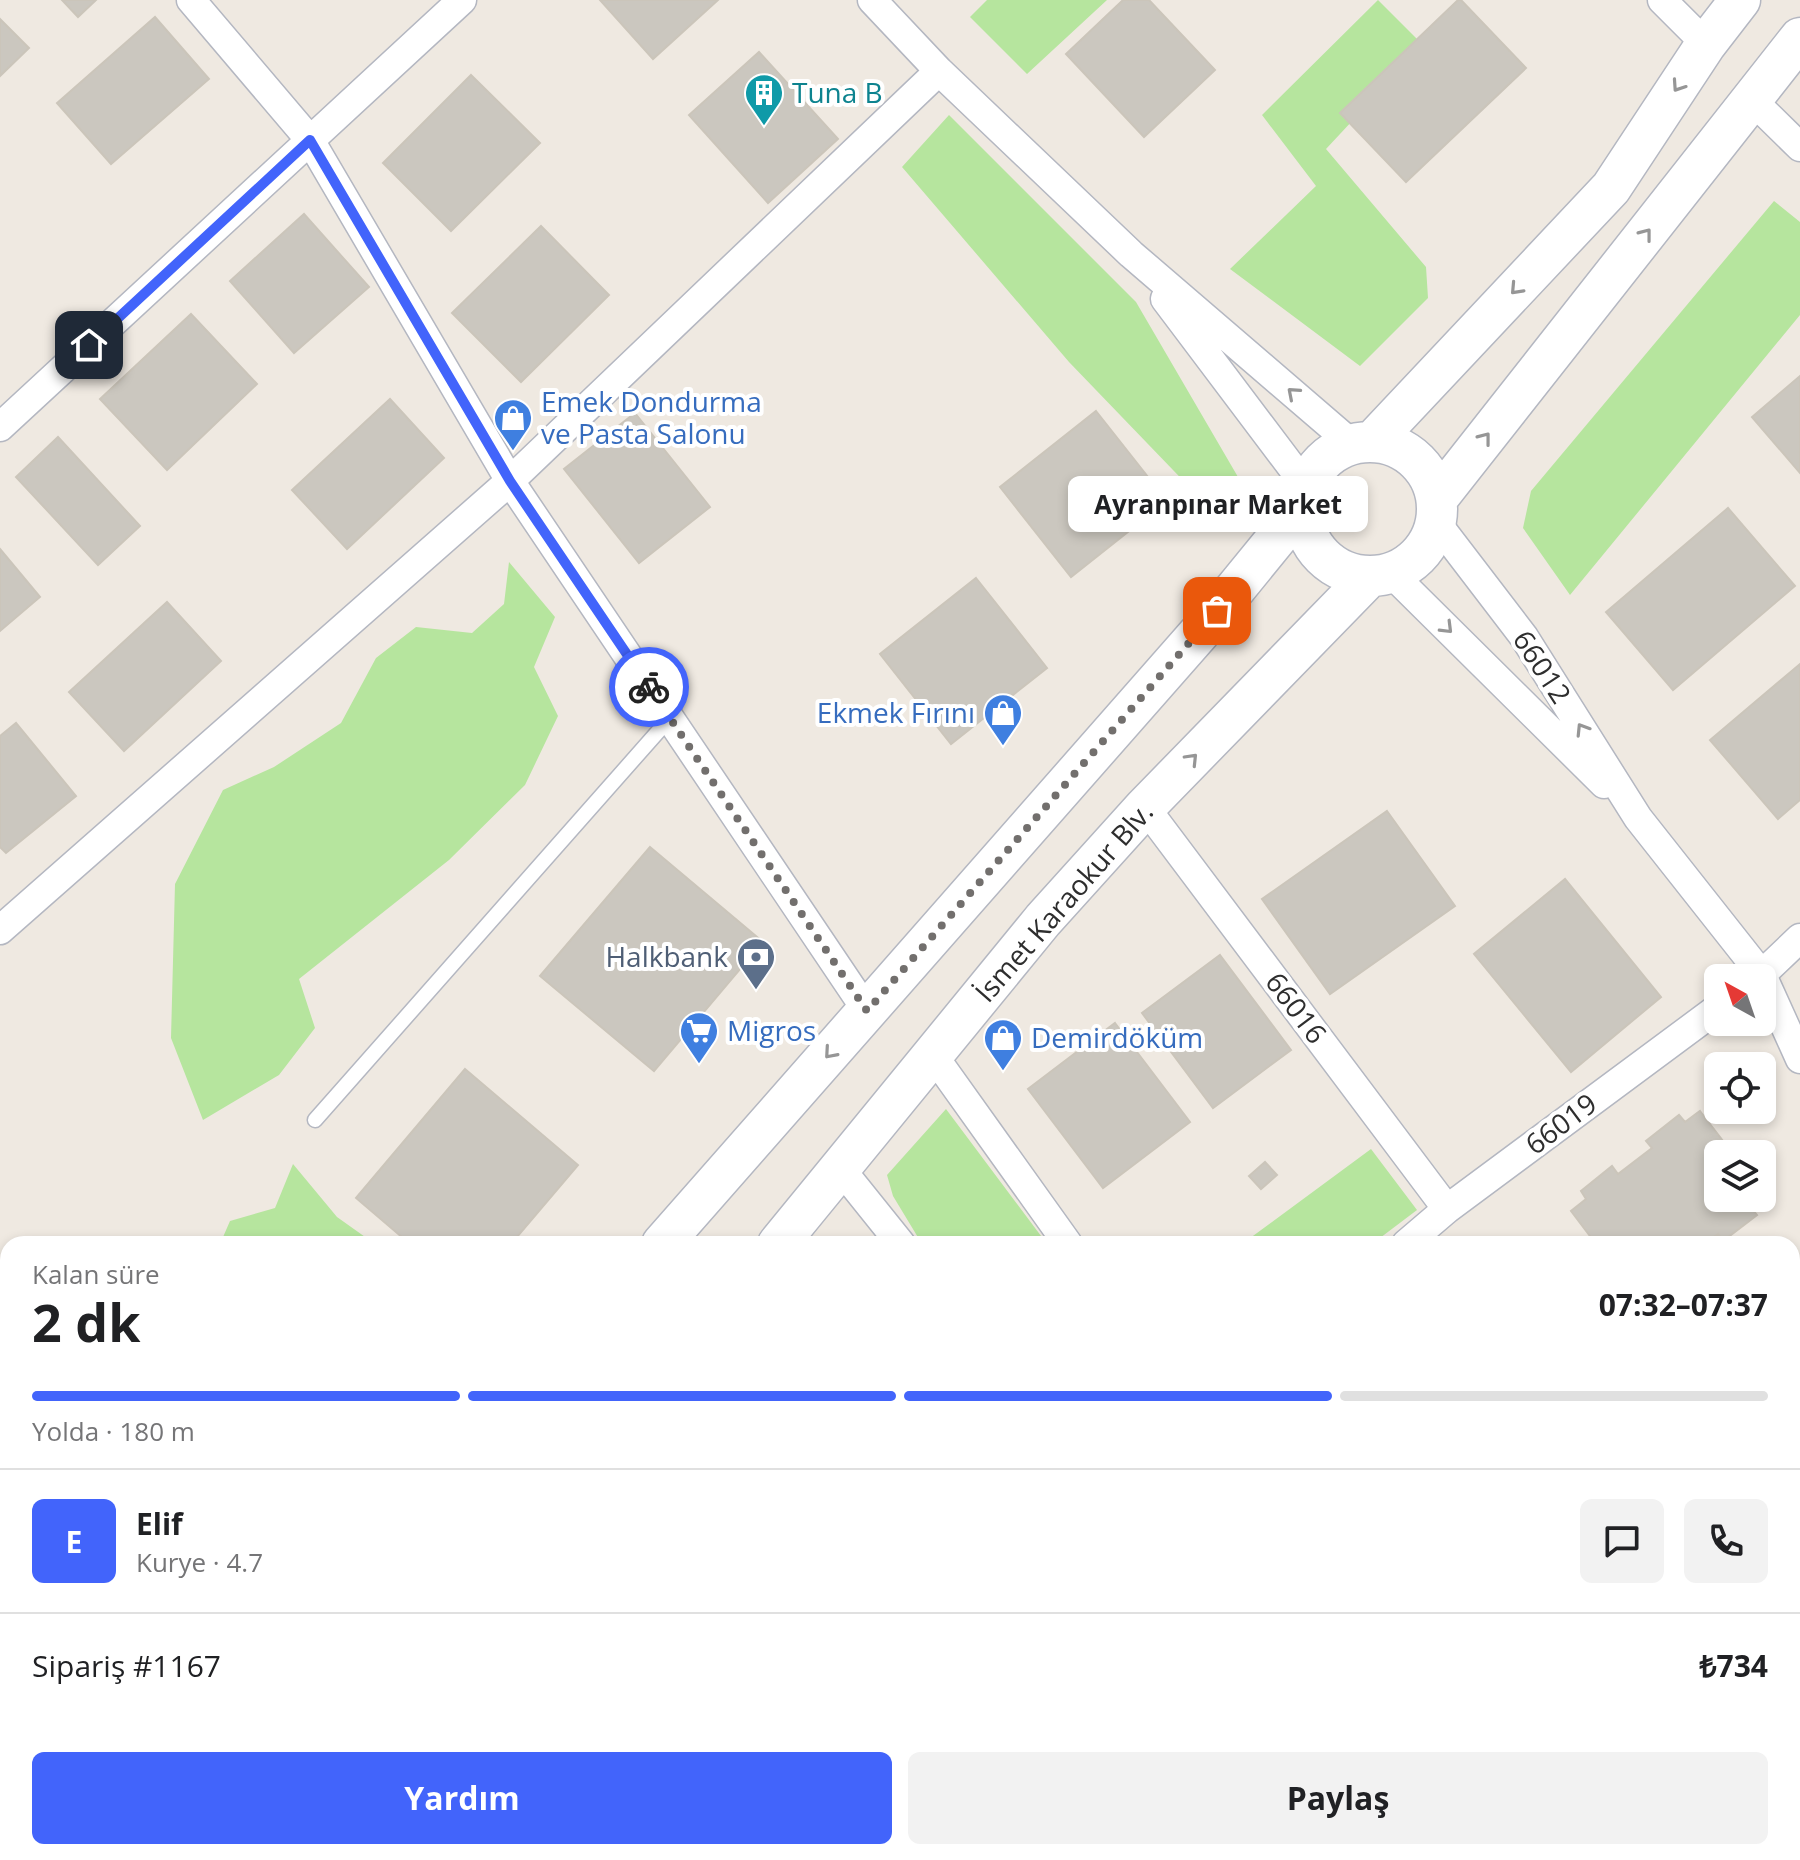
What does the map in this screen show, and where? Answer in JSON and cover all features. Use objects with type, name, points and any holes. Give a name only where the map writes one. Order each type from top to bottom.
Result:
[{"type":"main road","points":[[1363,442],[1611,188],[1706,44],[1740,0]]},
{"type":"main road","points":[[1304,496],[1304,528],[1314,547],[1329,563],[1348,573],[1380,575],[1412,562],[1428,544],[1437,511],[1800,38]]},
{"type":"main road","points":[[669,1236],[1200,632],[1304,496],[1317,467],[1332,452],[1363,442],[1396,446],[1416,458],[1430,477],[1437,511]]},
{"type":"main road","name":"İsmet Karaokur Blv.","points":[[785,1236],[1043,920],[1145,807],[1380,575]]},
{"type":"street","points":[[191,0],[310,140],[510,481],[867,1011]]},
{"type":"street","points":[[0,427],[462,0]]},
{"type":"street","points":[[873,0],[939,71],[1131,254],[1363,442]]},
{"type":"street","points":[[1662,0],[1706,44]]},
{"type":"street","points":[[0,930],[510,481],[939,71]]},
{"type":"street","points":[[1752,100],[1800,147]]},
{"type":"street","points":[[1131,254],[1304,496]]},
{"type":"street","name":"66012","points":[[1437,511],[1524,637],[1638,818],[1751,964]]},
{"type":"street","name":"66012","points":[[1380,575],[1638,818]]},
{"type":"street","name":"66016","points":[[1145,807],[1447,1209]]},
{"type":"street","points":[[1773,964],[1800,938]]},
{"type":"street","name":"66012","points":[[1776,1009],[1800,1059]]},
{"type":"street","name":"66019","points":[[1415,1236],[1447,1209],[1704,1018]]},
{"type":"street","points":[[933,1055],[1062,1236]]},
{"type":"street","points":[[840,1168],[895,1236]]},
{"type":"lane","points":[[315,1120],[670,718]]},
{"type":"green space","points":[[987,0],[1107,0],[1027,74],[970,17]]},
{"type":"green space","points":[[1378,0],[1423,45],[1326,149],[1426,267],[1428,298],[1360,366],[1230,269],[1316,186],[1262,115]]},
{"type":"green space","points":[[949,115],[1136,302],[1238,477],[1238,504],[1199,497],[1069,362],[902,167]]},
{"type":"green space","points":[[1774,201],[1800,222],[1800,315],[1570,595],[1523,528],[1531,491]]},
{"type":"green space","points":[[509,562],[555,617],[534,667],[558,716],[525,785],[449,860],[299,979],[315,1028],[279,1075],[203,1120],[171,1038],[175,884],[223,790],[274,767],[341,723],[376,658],[416,627],[472,633],[504,604]]},
{"type":"green space","points":[[946,1109],[1041,1236],[917,1236],[893,1196],[887,1175]]},
{"type":"green space","points":[[1371,1149],[1417,1210],[1383,1236],[1253,1236]]},
{"type":"green space","points":[[293,1164],[337,1217],[364,1236],[223,1236],[230,1221],[275,1208]]},
{"type":"building","points":[[62,0],[96,0],[78,17]]},
{"type":"building","points":[[600,0],[718,0],[653,59]]},
{"type":"building","points":[[1123,0],[1149,0],[1215,70],[1144,137],[1066,54]]},
{"type":"building","points":[[1458,0],[1526,68],[1406,182],[1340,113]]},
{"type":"building","points":[[155,17],[209,79],[111,164],[57,103]]},
{"type":"building","points":[[0,19],[29,48],[0,76]]},
{"type":"building","name":"Tuna B","points":[[759,52],[838,139],[768,203],[689,115]]},
{"type":"building","points":[[471,75],[540,143],[451,231],[383,163]]},
{"type":"building","points":[[304,214],[369,287],[294,353],[230,281]]},
{"type":"building","points":[[541,226],[609,295],[521,382],[452,313]]},
{"type":"building","points":[[191,314],[257,384],[167,470],[100,399]]},
{"type":"building","points":[[1800,376],[1800,473],[1752,417]]},
{"type":"building","points":[[390,399],[444,458],[347,549],[292,490]]},
{"type":"building","points":[[1096,411],[1167,501],[1071,577],[1000,487]]},
{"type":"building","points":[[635,413],[710,507],[639,563],[564,469]]},
{"type":"building","points":[[58,437],[140,526],[98,565],[16,477]]},
{"type":"building","points":[[1728,508],[1795,586],[1673,690],[1606,612]]},
{"type":"building","points":[[0,549],[40,597],[0,631]]},
{"type":"building","points":[[976,578],[1047,668],[951,744],[880,654]]},
{"type":"building","points":[[167,602],[221,661],[124,751],[69,692]]},
{"type":"building","points":[[1800,664],[1800,800],[1778,819],[1710,740]]},
{"type":"building","points":[[16,723],[76,796],[6,853],[0,847],[0,736]]},
{"type":"building","points":[[1387,811],[1455,906],[1330,994],[1262,899]]},
{"type":"building","points":[[650,847],[763,942],[654,1071],[540,976]]},
{"type":"building","points":[[1565,879],[1661,997],[1571,1072],[1474,954]]},
{"type":"building","points":[[1220,955],[1291,1050],[1213,1108],[1142,1013]]},
{"type":"building","points":[[1115,1023],[1190,1122],[1103,1188],[1028,1089]]},
{"type":"building","points":[[465,1069],[578,1165],[518,1236],[401,1236],[356,1198]]},
{"type":"building","points":[[1700,1111],[1704,1124],[1710,1124],[1722,1140],[1704,1140],[1704,1212],[1754,1212],[1757,1215],[1730,1236],[1590,1236],[1571,1211],[1586,1199],[1581,1191],[1612,1166],[1618,1174],[1652,1148],[1646,1141],[1679,1115],[1685,1122]]},
{"type":"building","points":[[1265,1162],[1277,1175],[1261,1189],[1249,1176]]},
{"type":"way so far","points":[[649,687],[867,1011],[1217,611]]},
{"type":"place","name":"Tuna B","points":[[764,127]]},
{"type":"place","name":"Emek Dondurma ve Pasta Salonu","points":[[513,452]]},
{"type":"place","name":"Ayranpınar Market","points":[[1217,611]]},
{"type":"place","name":"Ekmek Fırını","points":[[1003,747]]},
{"type":"place","name":"Halkbank","points":[[756,991]]},
{"type":"place","name":"Migros","points":[[699,1065]]},
{"type":"place","name":"Demirdöküm","points":[[1003,1072]]},
{"type":"route","points":[[89,345],[310,140],[510,481],[649,687]]}]
